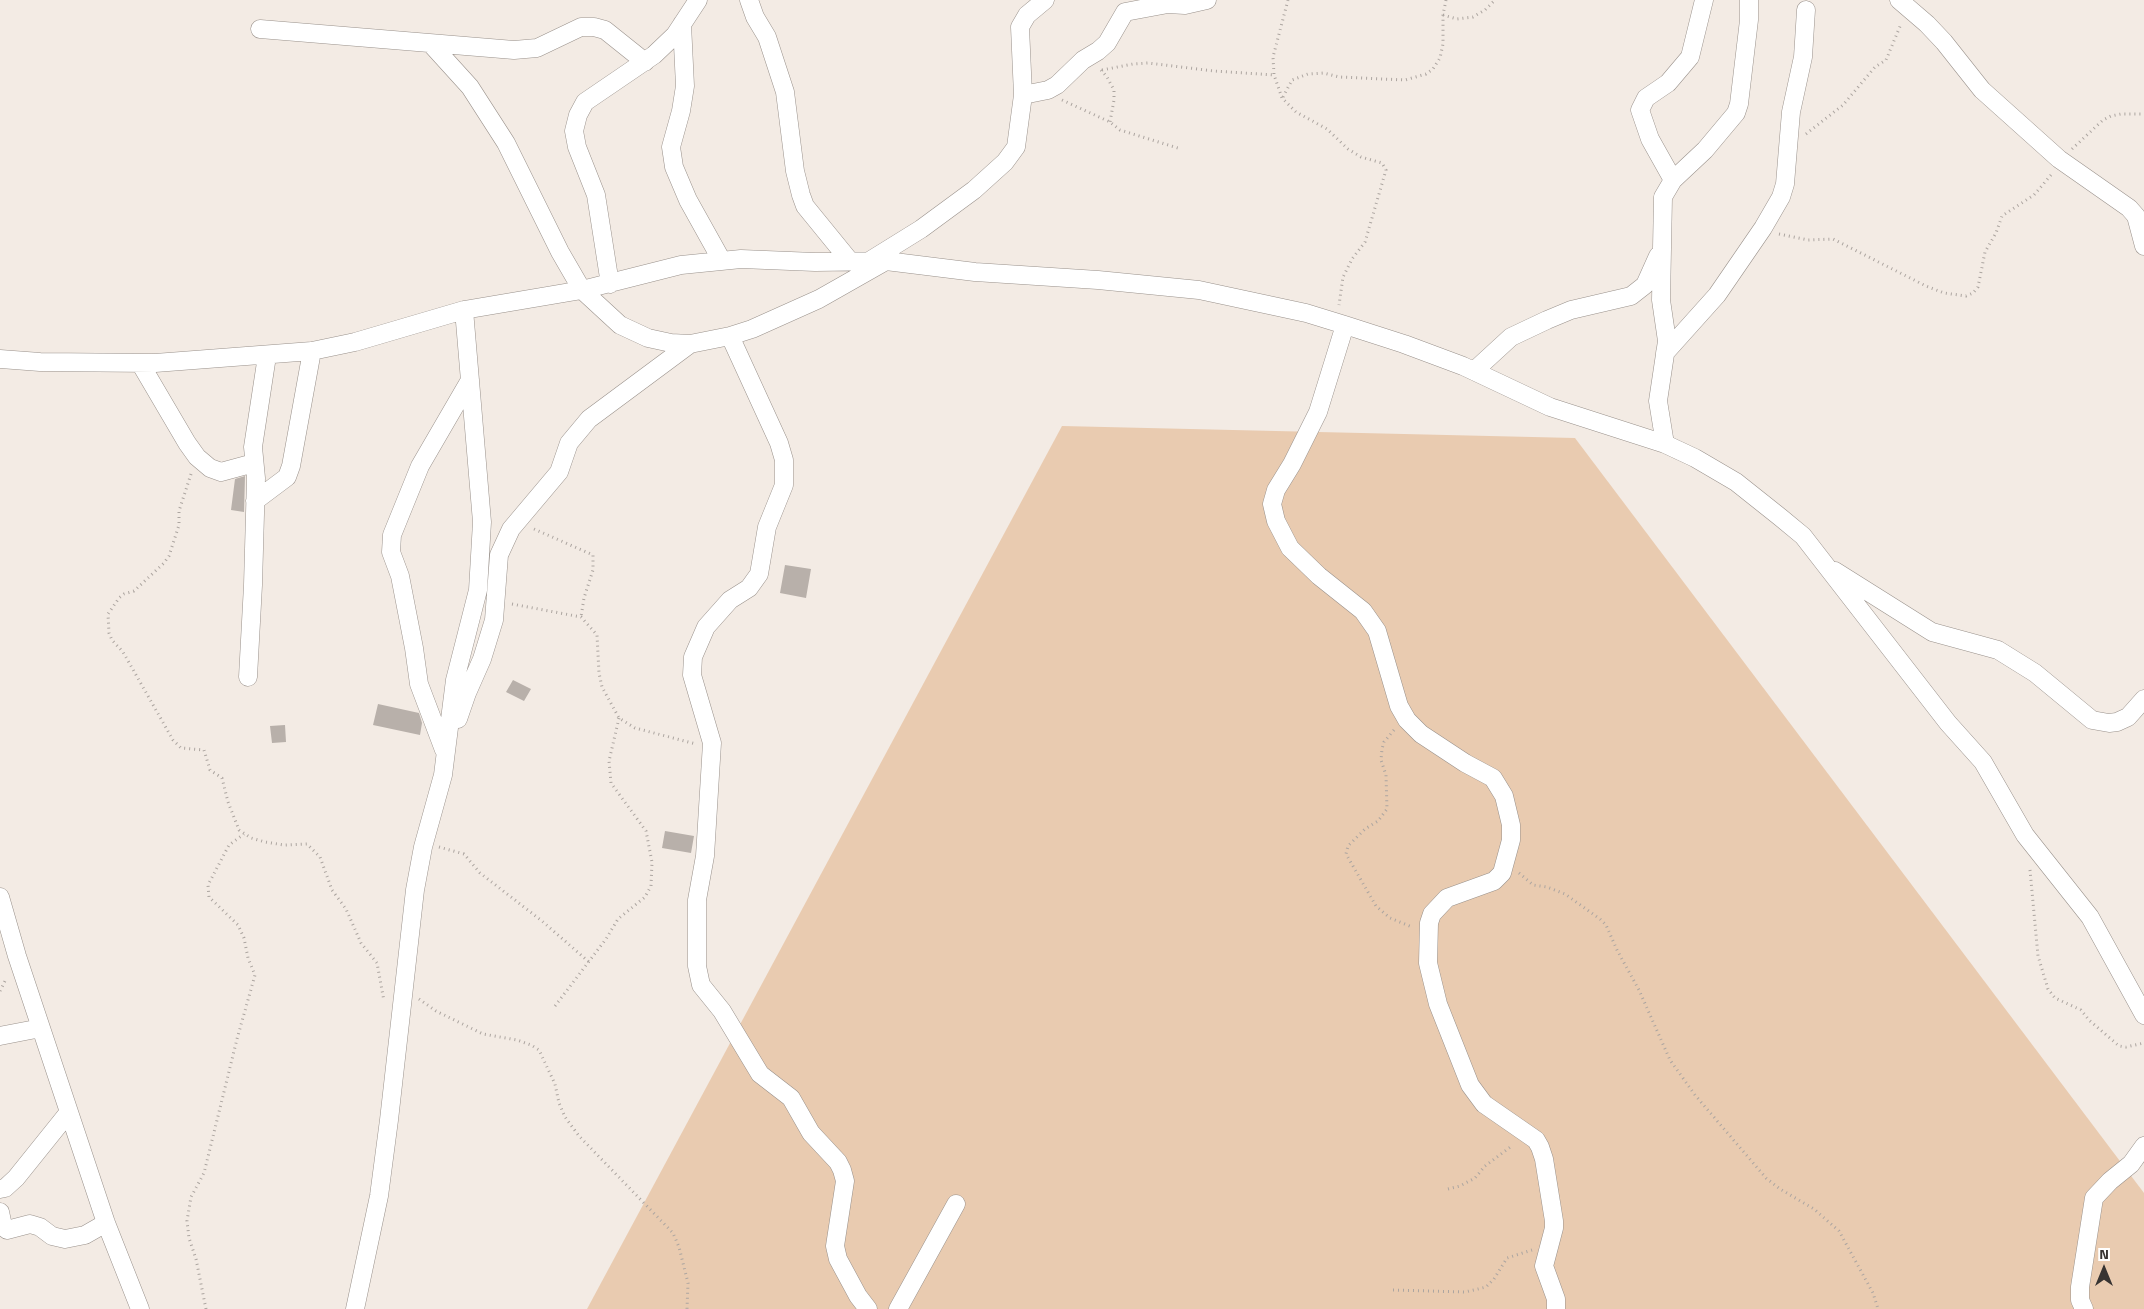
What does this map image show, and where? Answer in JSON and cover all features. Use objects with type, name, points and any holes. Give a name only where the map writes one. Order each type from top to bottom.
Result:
[{"type":"street","points":[[610,284],[596,195],[577,147],[574,131],[578,115],[585,102],[644,62],[675,35],[698,0]]},
{"type":"street","points":[[749,0],[755,17],[767,37],[785,92],[795,171],[800,194],[805,206],[849,260]]},
{"type":"street","points":[[431,44],[470,87],[506,143],[560,252],[582,290],[620,325],[648,338],[671,343],[690,344],[730,336],[752,329],[819,299],[878,260],[966,196],[1005,162],[1016,147],[1023,95],[1020,27],[1027,15],[1044,0]]},
{"type":"street","points":[[1023,95],[1048,90],[1057,85],[1089,56],[1107,43],[1123,14],[1129,11],[1168,4],[1200,3],[1207,0]]},
{"type":"street","points":[[1673,180],[1650,139],[1640,110],[1646,98],[1668,83],[1690,57],[1704,0]]},
{"type":"street","points":[[1665,444],[1658,401],[1666,341],[1661,300],[1663,197],[1673,180],[1705,150],[1736,112],[1739,104],[1749,20],[1749,0]]},
{"type":"street","points":[[1903,4],[1927,24],[1944,42],[1982,90],[2062,161],[2129,208],[2136,216],[2144,246]]},
{"type":"street","points":[[1665,353],[1717,295],[1763,228],[1781,197],[1785,184],[1791,112],[1803,57],[1806,10]]},
{"type":"street","points":[[682,24],[685,86],[681,111],[670,147],[674,166],[688,200],[722,261]]},
{"type":"street","points":[[260,29],[521,50],[537,48],[581,27],[594,27],[606,30],[644,62]]},
{"type":"street","points":[[1474,371],[1511,337],[1571,310],[1630,296],[1645,285],[1661,250]]},
{"type":"street","points":[[0,359],[40,362],[140,363],[268,356],[312,351],[355,342],[464,310],[582,290],[681,265],[741,259],[815,262],[878,260],[975,272],[1098,280],[1199,290],[1306,313],[1404,344],[1474,371],[1550,407],[1665,444],[1695,458],[1736,482],[1803,536],[1948,723],[1983,762],[2026,835],[2090,917],[2144,1015]]},
{"type":"street","points":[[443,775],[455,680],[478,590],[482,522],[464,310]]},
{"type":"street","points":[[1341,324],[1318,412],[1292,464],[1276,490],[1272,504],[1276,521],[1290,548],[1319,576],[1363,611],[1377,631],[1399,706],[1407,720],[1421,734],[1493,778],[1504,796],[1511,825],[1511,840],[1502,873],[1494,882],[1447,898],[1432,914],[1428,930],[1428,962],[1430,978],[1438,1004],[1470,1085],[1484,1104],[1536,1140],[1544,1159],[1554,1221],[1544,1266],[1556,1299],[1556,1309]]},
{"type":"street","points":[[730,336],[779,443],[784,460],[784,485],[767,527],[759,574],[749,588],[730,600],[706,627],[693,657],[692,676],[697,698],[708,727],[711,749],[705,856],[697,900],[697,966],[701,985],[722,1011],[760,1074],[792,1098],[811,1133],[838,1162],[842,1170],[845,1181],[835,1246],[838,1259],[858,1296],[868,1309]]},
{"type":"street","points":[[355,1309],[379,1196],[415,890],[424,843],[462,705],[482,659],[494,620],[499,555],[518,521],[559,472],[569,443],[582,426],[616,397],[690,344]]},
{"type":"street","points":[[255,501],[284,481],[289,473],[312,351]]},
{"type":"street","points":[[248,677],[255,501],[253,447],[268,356]]},
{"type":"street","points":[[140,363],[197,457],[217,472],[254,463]]},
{"type":"street","points":[[445,753],[419,684],[400,576],[391,552],[392,535],[420,466],[470,380]]},
{"type":"street","points":[[1826,566],[1932,632],[1985,645],[2011,658],[2035,673],[2092,720],[2109,724],[2117,722],[2128,717],[2144,699]]},
{"type":"street","points":[[0,897],[41,1028],[106,1223],[140,1309]]},
{"type":"street","points":[[0,1036],[41,1028]]},
{"type":"street","points":[[0,1189],[5,1188],[16,1178],[69,1112]]},
{"type":"street","points":[[2084,1309],[2080,1300],[2080,1287],[2094,1198],[2110,1181],[2131,1164],[2144,1146]]},
{"type":"street","points":[[898,1309],[956,1204]]},
{"type":"street","points":[[0,1212],[3,1226],[7,1230],[30,1224],[40,1227],[52,1236],[65,1239],[85,1234],[106,1223]]},
{"type":"path","points":[[1288,0],[1274,57],[1274,75],[1282,98],[1296,112],[1327,129],[1348,149],[1361,156],[1377,160],[1385,166],[1385,174],[1365,242],[1352,259],[1343,277],[1341,324]]},
{"type":"path","points":[[1282,98],[1292,80],[1308,74],[1324,73],[1339,77],[1405,80],[1426,74],[1433,69],[1440,58],[1443,44],[1443,15],[1446,0]]},
{"type":"path","points":[[1443,15],[1457,19],[1473,17],[1485,10],[1495,0]]},
{"type":"path","points":[[1788,152],[1809,132],[1843,105],[1875,67],[1886,60],[1903,4]]},
{"type":"path","points":[[1089,56],[1108,77],[1114,90],[1110,122]]},
{"type":"path","points":[[1101,71],[1132,64],[1148,63],[1274,75]]},
{"type":"path","points":[[1048,90],[1068,104],[1110,122],[1120,130],[1181,149]]},
{"type":"path","points":[[1763,228],[1786,236],[1808,240],[1832,239],[1926,286],[1944,293],[1966,296],[1973,294],[1978,286],[1985,252],[1996,233],[2002,216],[2034,195],[2071,149],[2103,120],[2121,114],[2144,114]]},
{"type":"path","points":[[197,457],[179,510],[179,525],[170,556],[134,591],[124,594],[119,598],[108,614],[109,633],[112,640],[123,652],[173,740],[181,748],[204,750],[210,770],[224,781],[228,802],[239,830],[244,834],[265,842],[284,845],[307,844],[320,857],[332,890],[346,909],[361,943],[377,962],[386,1005]]},
{"type":"path","points":[[518,521],[593,555],[593,570],[584,598],[581,617]]},
{"type":"path","points":[[497,600],[581,617],[597,635],[599,673],[602,687],[619,718],[635,728],[711,749]]},
{"type":"path","points":[[1399,706],[1398,723],[1384,742],[1382,749],[1381,760],[1386,775],[1386,809],[1378,822],[1365,829],[1348,846],[1346,854],[1376,906],[1390,918],[1404,925],[1428,930]]},
{"type":"path","points":[[555,1006],[606,939],[618,919],[644,897],[652,886],[652,862],[646,831],[611,784],[609,760],[619,718]]},
{"type":"path","points":[[206,1309],[196,1259],[188,1238],[187,1221],[191,1197],[204,1173],[255,975],[238,925],[209,897],[208,885],[229,845],[244,834]]},
{"type":"path","points":[[2026,835],[2033,888],[2038,956],[2048,989],[2055,998],[2081,1010],[2089,1020],[2119,1046],[2126,1047],[2144,1043]]},
{"type":"path","points":[[424,843],[464,854],[480,873],[542,921],[589,962]]},
{"type":"path","points":[[1507,859],[1533,885],[1565,894],[1600,919],[1606,926],[1639,990],[1670,1060],[1701,1102],[1766,1178],[1780,1189],[1814,1209],[1839,1231],[1873,1293],[1878,1309]]},
{"type":"path","points":[[404,986],[429,1007],[483,1034],[517,1040],[539,1050],[555,1084],[559,1103],[565,1117],[580,1136],[673,1233],[679,1247],[688,1283],[687,1309]]},
{"type":"path","points":[[1448,1189],[1460,1186],[1475,1178],[1484,1166],[1528,1134]]},
{"type":"path","points":[[1394,1290],[1465,1292],[1486,1287],[1494,1279],[1507,1258],[1549,1244]]},
{"type":"shaded area","points":[[1062,426],[1575,438],[2144,1193],[2144,1309],[587,1309]]},
{"type":"building","points":[[245,476],[244,512],[231,510],[235,479]]},
{"type":"building","points":[[785,565],[811,569],[806,598],[780,593]]},
{"type":"building","points":[[513,680],[531,689],[524,701],[506,692]]},
{"type":"building","points":[[378,704],[419,713],[422,723],[420,735],[373,725]]},
{"type":"building","points":[[285,725],[286,742],[272,743],[270,726]]},
{"type":"building","points":[[665,831],[694,836],[691,853],[662,848]]}]
